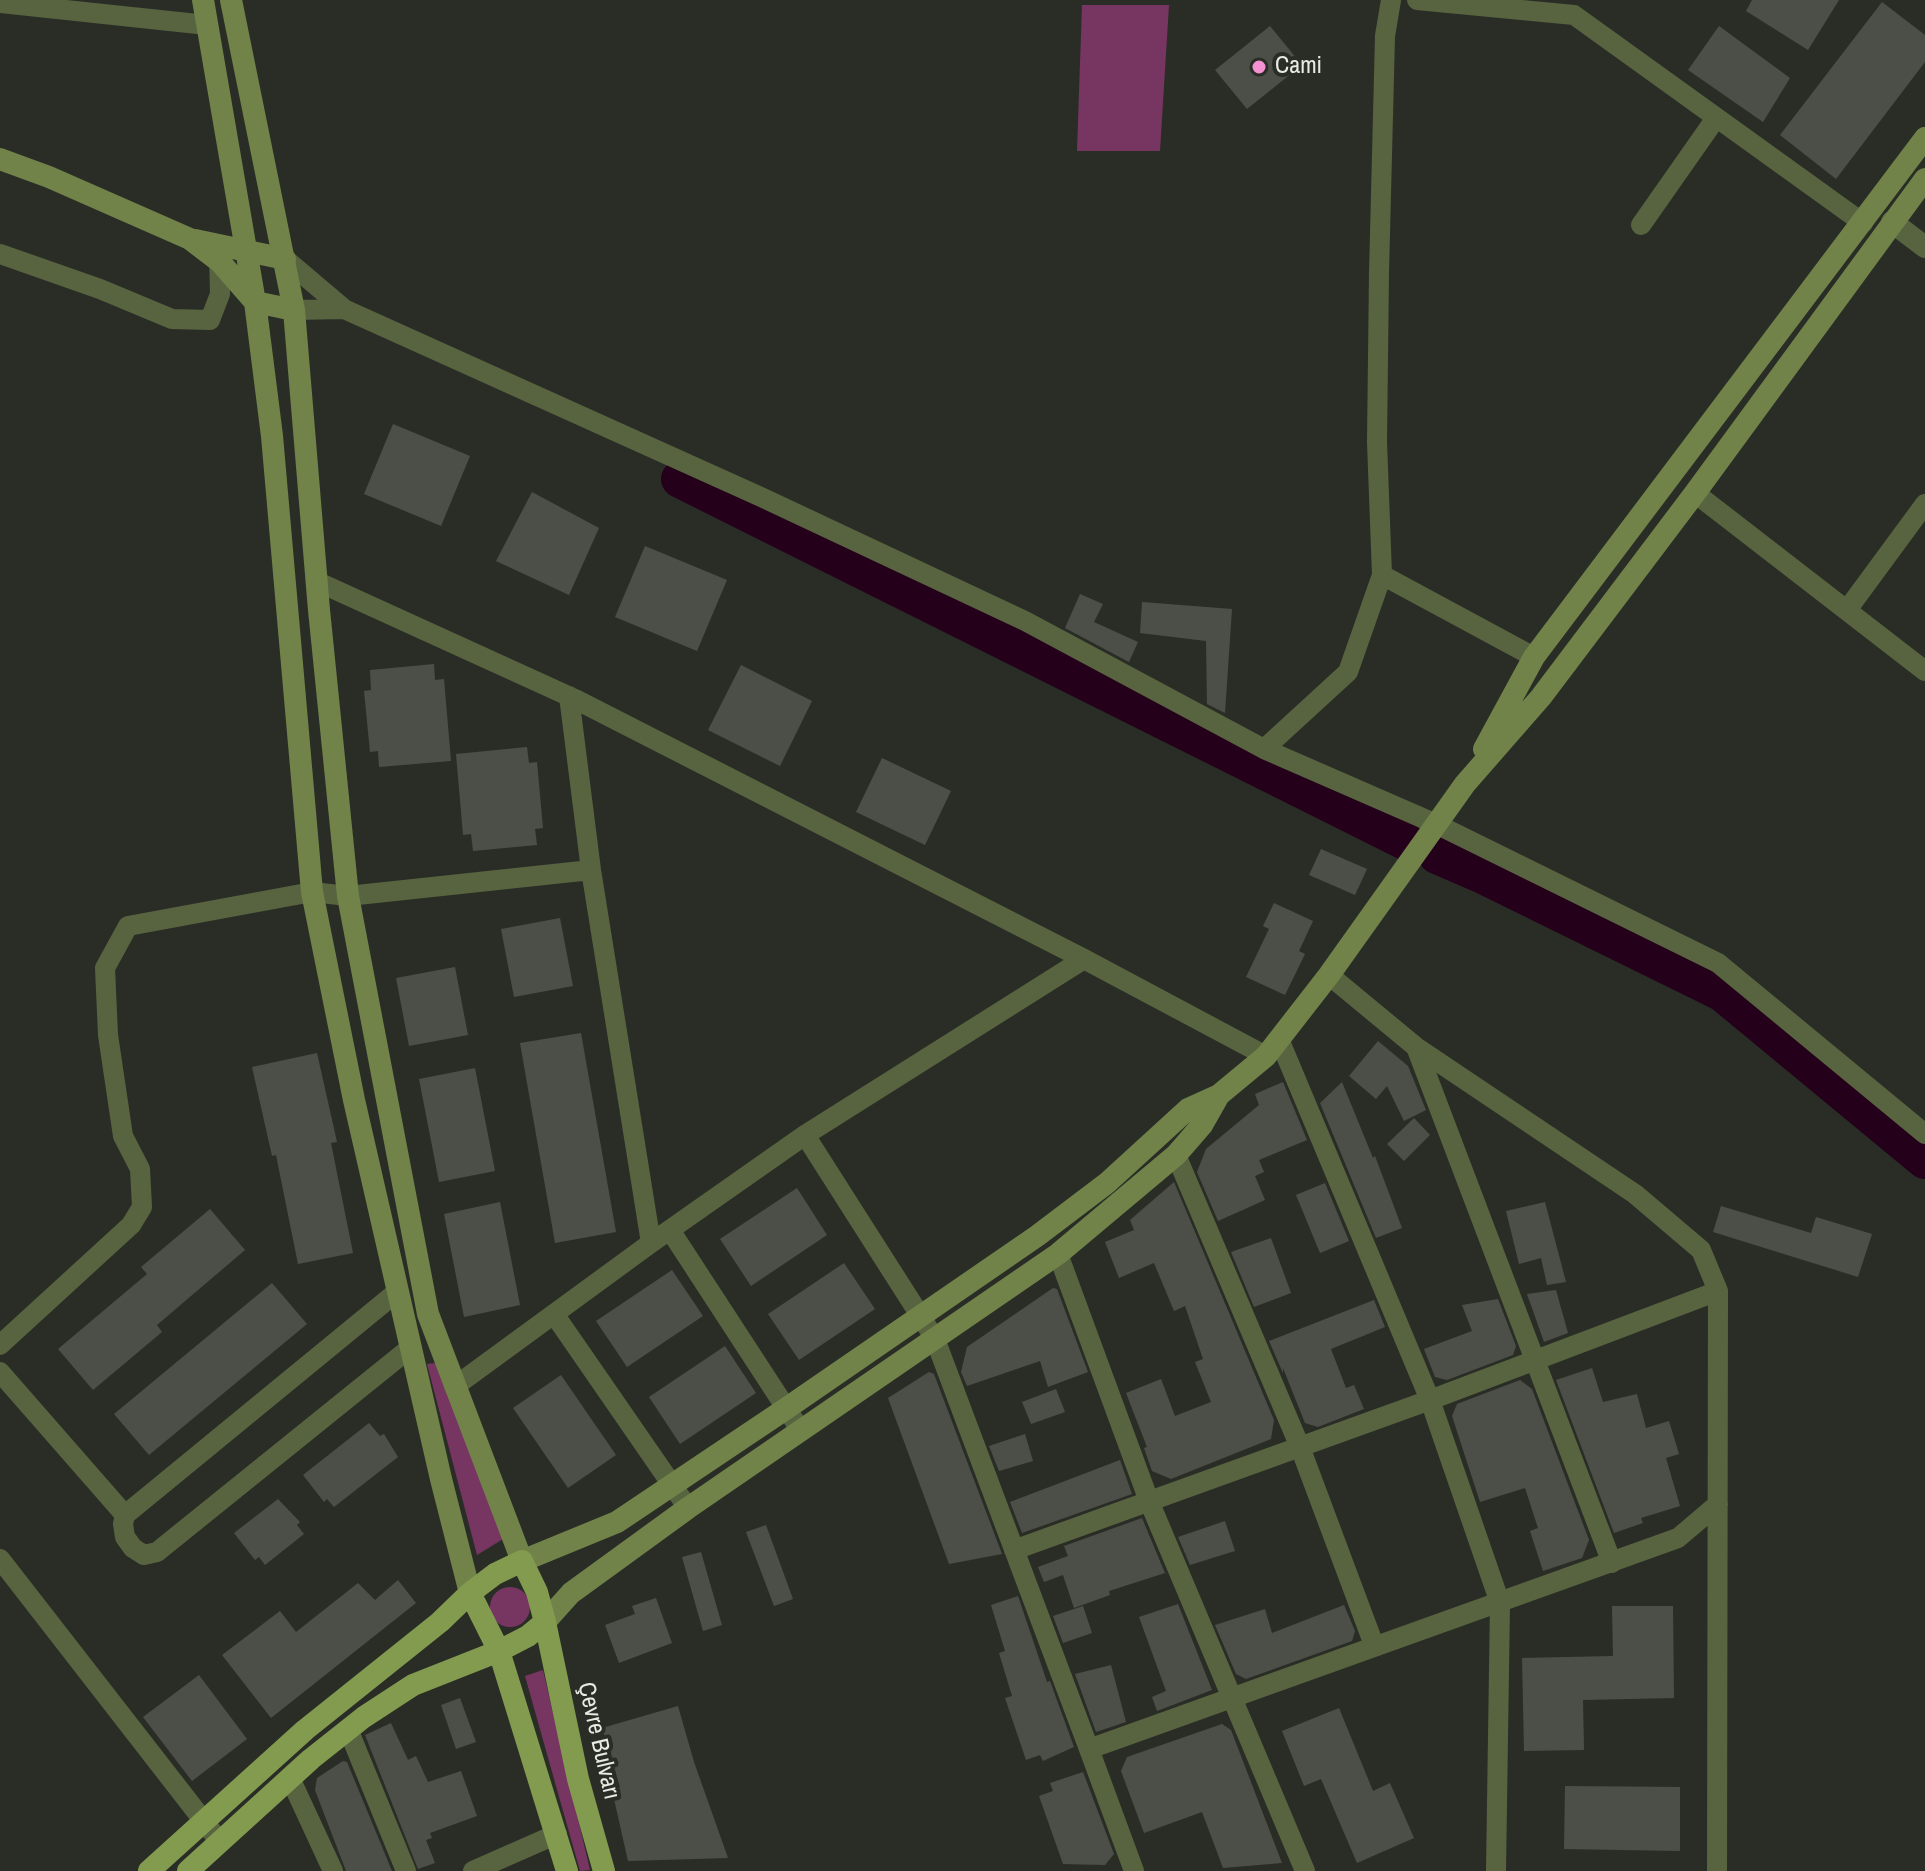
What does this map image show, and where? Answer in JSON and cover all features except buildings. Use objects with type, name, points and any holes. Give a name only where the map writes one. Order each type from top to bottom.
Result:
[{"type":"main road","points":[[203,0],[255,302],[272,436],[312,892],[354,1100],[470,1593],[499,1651],[567,1871]]},
{"type":"main road","points":[[231,0],[294,310],[316,581],[348,896],[428,1314],[522,1561]]},
{"type":"main road","points":[[1465,784],[1534,657],[1925,138]]},
{"type":"main road","points":[[0,159],[49,177],[220,253],[255,302],[294,310]]},
{"type":"main road","points":[[149,1871],[305,1730],[495,1574],[617,1522],[787,1408],[1037,1236],[1107,1183],[1188,1109],[1219,1095],[1272,1048],[1329,975],[1465,784],[1541,697],[1695,493],[1925,179]]},
{"type":"main road","points":[[220,253],[245,249],[285,259]]},
{"type":"main road","points":[[188,1871],[348,1729],[413,1685],[499,1651],[528,1636],[571,1593],[688,1508],[1058,1254],[1176,1155],[1202,1125],[1219,1095]]},
{"type":"main road","name":"Çevre Bulvarı","points":[[522,1561],[537,1592],[545,1622],[578,1779],[604,1871]]},
{"type":"street","points":[[1264,749],[1348,672],[1382,575],[1377,442],[1379,273],[1385,36],[1391,0]]},
{"type":"street","points":[[1417,0],[1575,8],[1716,118],[1863,223]]},
{"type":"street","points":[[0,3],[207,25]]},
{"type":"street","points":[[1641,225],[1716,118]]},
{"type":"street","points":[[1892,222],[1925,247]]},
{"type":"street","points":[[0,254],[100,289],[172,319],[210,320],[220,294],[220,253]]},
{"type":"street","points":[[285,259],[344,309],[761,497],[1025,621],[1264,749],[1436,824],[1718,963],[1925,1134]]},
{"type":"street","points":[[294,310],[344,309]]},
{"type":"street","points":[[1695,493],[1925,671]]},
{"type":"street","points":[[1847,610],[1925,504]]},
{"type":"street","points":[[1382,575],[1534,657]]},
{"type":"street","points":[[316,581],[569,696],[1084,959],[1272,1048],[1430,1400],[1500,1603],[1496,1871]]},
{"type":"street","points":[[569,696],[591,870],[651,1243]]},
{"type":"street","points":[[0,1345],[131,1225],[142,1207],[140,1169],[123,1136],[108,1035],[105,968],[128,926],[312,892],[348,896],[591,870]]},
{"type":"street","points":[[454,1387],[805,1135],[1084,959]]},
{"type":"street","points":[[1329,975],[1416,1047],[1635,1194],[1701,1250],[1718,1291],[1717,1871]]},
{"type":"street","points":[[1416,1047],[1612,1563]]},
{"type":"street","points":[[805,1135],[935,1339],[1134,1871]]},
{"type":"street","points":[[1176,1155],[1300,1447],[1374,1645]]},
{"type":"street","points":[[670,1230],[801,1431]]},
{"type":"street","points":[[1058,1254],[1149,1501],[1305,1871]]},
{"type":"street","points":[[398,1291],[125,1515],[125,1537],[133,1548],[144,1555],[157,1552],[410,1348]]},
{"type":"street","points":[[1014,1550],[1430,1400],[1718,1291]]},
{"type":"street","points":[[554,1314],[688,1508]]},
{"type":"street","points":[[0,1372],[125,1515]]},
{"type":"street","points":[[1089,1749],[1678,1538],[1718,1504]]},
{"type":"street","points":[[0,1559],[220,1842]]},
{"type":"street","points":[[348,1729],[406,1871]]},
{"type":"street","points":[[290,1778],[333,1871]]},
{"type":"street","points":[[473,1871],[557,1834]]},
{"type":"shaded area","points":[[1082,5],[1169,5],[1160,151],[1077,151]]},
{"type":"shaded area","points":[[436,1363],[503,1539],[477,1555],[427,1364]]},
{"type":"shaded area","points":[[510,1587],[524,1593],[530,1607],[524,1621],[510,1627],[496,1621],[490,1607],[496,1593]]},
{"type":"shaded area","points":[[543,1670],[590,1870],[580,1871],[525,1676]]},
{"type":"waterway","points":[[680,479],[1405,841]]},
{"type":"waterway","points":[[1437,855],[1723,993],[1925,1160]]},
{"type":"place","name":"Cami","points":[[1259,67]]}]
